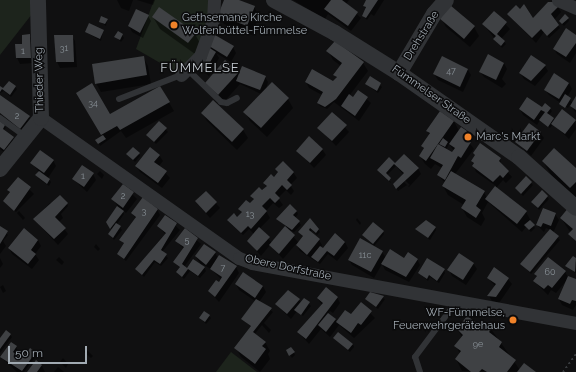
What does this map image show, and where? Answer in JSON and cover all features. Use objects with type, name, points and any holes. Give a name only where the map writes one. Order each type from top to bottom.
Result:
[{"type":"street","name":"Thieder Weg","points":[[0,169],[41,118],[38,0]]},
{"type":"street","points":[[184,72],[200,56],[213,20],[214,0]]},
{"type":"street","name":"Fümmelser Straße","points":[[274,0],[335,33],[399,73],[519,157],[576,208]]},
{"type":"street","name":"Drehstraße","points":[[399,73],[434,14],[446,0]]},
{"type":"street","points":[[558,0],[576,8]]},
{"type":"street","name":"Obere Dorfstraße","points":[[41,118],[239,258],[252,263],[576,323]]},
{"type":"lane","points":[[119,99],[184,72],[222,102],[227,104],[236,98]]},
{"type":"lane","points":[[0,118],[26,137]]},
{"type":"lane","points":[[420,372],[415,357],[457,301]]},
{"type":"path","points":[[563,372],[576,354]]},
{"type":"shaded area","points":[[0,0],[31,0],[32,14],[0,55]]},
{"type":"shaded area","points":[[154,0],[214,0],[200,56],[181,75],[136,49]]},
{"type":"shaded area","points":[[231,352],[257,372],[216,372]]},
{"type":"building","points":[[224,0],[239,0],[255,6],[247,26],[218,15]]},
{"type":"building","points":[[331,0],[342,0],[358,12],[348,26],[324,9]]},
{"type":"building","points":[[366,0],[378,0],[366,18],[362,16],[366,7],[363,6]]},
{"type":"building","points":[[548,2],[554,2],[559,6],[551,14],[559,25],[547,36],[541,29],[532,38],[507,14],[516,5],[520,9],[524,4],[533,18]]},
{"type":"building","points":[[450,5],[475,26],[464,39],[439,18]]},
{"type":"building","name":"Gethsemane Kirche Wolfenbüttel-Fümmelse","points":[[159,7],[196,33],[188,43],[152,17]]},
{"type":"building","points":[[136,9],[149,15],[140,33],[128,26]]},
{"type":"building","points":[[494,11],[507,22],[497,34],[505,41],[501,46],[493,39],[496,36],[482,24]]},
{"type":"building","points":[[565,14],[569,18],[562,24],[559,21]]},
{"type":"building","points":[[101,16],[108,19],[105,24],[99,22]]},
{"type":"building","points":[[89,23],[104,30],[100,39],[85,32]]},
{"type":"building","points":[[566,28],[576,35],[576,43],[566,57],[553,49]]},
{"type":"building","points":[[118,31],[123,34],[120,40],[114,37]]},
{"type":"building","points":[[30,34],[31,58],[16,58],[15,44],[22,44],[22,35]]},
{"type":"building","points":[[54,35],[73,35],[74,62],[56,62]]},
{"type":"building","points":[[215,35],[234,46],[227,57],[209,46]]},
{"type":"building","points":[[335,41],[364,62],[336,99],[325,107],[317,103],[323,92],[305,82],[312,69],[333,81],[337,77],[333,75],[342,63],[326,51]]},
{"type":"building","points":[[208,47],[216,52],[205,71],[197,67]]},
{"type":"building","points":[[488,54],[504,63],[496,80],[479,72]]},
{"type":"building","points":[[531,55],[546,65],[531,81],[519,73]]},
{"type":"building","points":[[144,56],[147,75],[95,84],[92,64]]},
{"type":"building","points":[[442,56],[468,69],[460,87],[433,74]]},
{"type":"building","points":[[225,60],[239,72],[218,95],[205,83]]},
{"type":"building","points":[[242,66],[266,76],[260,90],[236,81]]},
{"type":"building","points":[[554,73],[569,83],[559,99],[544,90]]},
{"type":"building","points":[[370,76],[381,83],[377,91],[365,84]]},
{"type":"building","points":[[9,81],[16,86],[10,95],[2,89],[0,92],[0,86],[3,88]]},
{"type":"building","points":[[272,82],[289,98],[261,128],[243,112]]},
{"type":"building","points":[[92,83],[110,114],[160,86],[170,102],[120,130],[117,126],[101,135],[76,93]]},
{"type":"building","points":[[358,90],[368,97],[355,116],[341,106],[349,94],[353,97]]},
{"type":"building","points":[[565,94],[571,98],[565,108],[559,104]]},
{"type":"building","points":[[0,95],[30,116],[20,129],[0,113]]},
{"type":"building","points":[[576,96],[576,110],[570,106]]},
{"type":"building","points":[[527,97],[542,107],[545,103],[551,108],[547,113],[554,118],[548,127],[539,120],[545,112],[541,110],[534,120],[519,109]]},
{"type":"building","points":[[213,100],[244,129],[232,142],[201,113]]},
{"type":"building","points":[[562,109],[576,120],[565,134],[551,124]]},
{"type":"building","points":[[440,111],[454,121],[426,161],[419,156],[424,148],[421,146],[430,133],[426,131]]},
{"type":"building","points":[[332,112],[347,125],[332,141],[317,128]]},
{"type":"building","points":[[0,121],[5,125],[3,129],[14,137],[4,150],[0,147]]},
{"type":"building","points":[[159,121],[167,128],[154,142],[146,135]]},
{"type":"building","points":[[529,123],[541,132],[527,151],[515,142]]},
{"type":"building","points":[[461,127],[467,131],[463,137],[471,142],[461,158],[458,156],[445,180],[437,175],[443,165],[430,158],[438,144],[452,152],[455,148],[449,144]]},
{"type":"building","points":[[103,135],[106,139],[98,144],[95,140]]},
{"type":"building","points":[[309,136],[323,149],[310,163],[296,151]]},
{"type":"building","points":[[443,138],[448,142],[445,147],[439,144]]},
{"type":"building","points":[[480,143],[501,158],[499,161],[509,171],[503,178],[500,175],[493,182],[472,166],[474,163],[471,161],[475,155],[473,153]]},
{"type":"building","points":[[133,147],[140,153],[133,160],[126,154]]},
{"type":"building","points":[[150,147],[160,155],[154,162],[167,171],[158,183],[135,166]]},
{"type":"building","points":[[554,148],[576,168],[576,182],[570,188],[542,161]]},
{"type":"building","points":[[40,150],[54,160],[44,173],[30,163]]},
{"type":"building","points":[[404,154],[419,168],[396,189],[393,184],[404,173],[394,164],[386,173],[391,178],[389,181],[377,170],[389,157],[395,163]]},
{"type":"building","points":[[283,161],[294,172],[287,180],[292,185],[287,190],[282,185],[275,193],[280,198],[275,203],[270,198],[262,206],[267,211],[251,229],[248,226],[241,233],[227,220],[234,213],[237,217],[242,212],[238,209],[246,200],[250,203],[254,199],[250,196],[259,187],[262,190],[267,186],[263,183],[271,174],[274,177],[278,172],[275,169]]},
{"type":"building","points":[[82,165],[94,173],[84,187],[72,179]]},
{"type":"building","points":[[39,171],[50,179],[47,184],[35,175]]},
{"type":"building","points":[[451,171],[485,191],[476,206],[481,210],[476,218],[461,208],[466,200],[442,186]]},
{"type":"building","points":[[526,176],[532,182],[521,194],[515,188]]},
{"type":"building","points":[[18,177],[31,187],[14,211],[3,201],[10,192],[7,190]]},
{"type":"building","points":[[123,184],[134,192],[123,208],[111,199]]},
{"type":"building","points":[[495,186],[527,211],[517,224],[485,199]]},
{"type":"building","points":[[542,190],[548,196],[538,208],[531,202]]},
{"type":"building","points":[[206,191],[217,202],[206,213],[195,201]]},
{"type":"building","points":[[60,195],[68,203],[55,217],[66,228],[54,239],[33,219]]},
{"type":"building","points":[[143,197],[158,209],[124,259],[117,254],[124,243],[119,240],[136,217],[131,213]]},
{"type":"building","points":[[290,204],[297,211],[293,215],[300,221],[292,230],[276,219]]},
{"type":"building","points":[[117,206],[124,211],[110,229],[106,222]]},
{"type":"building","points":[[569,207],[576,213],[576,241],[568,234],[573,229],[560,218]]},
{"type":"building","points":[[543,208],[556,213],[551,226],[543,223],[541,227],[536,225]]},
{"type":"building","points":[[165,215],[177,223],[161,250],[167,254],[160,264],[154,260],[142,275],[135,269],[166,233],[157,226]]},
{"type":"building","points":[[310,218],[319,229],[316,233],[310,228],[309,230],[320,239],[307,255],[296,245],[303,236],[298,232]]},
{"type":"building","points":[[426,220],[436,227],[428,238],[415,229]]},
{"type":"building","points":[[530,220],[535,225],[529,230],[524,225]]},
{"type":"building","points":[[373,222],[384,231],[373,244],[362,235]]},
{"type":"building","points":[[116,223],[121,226],[113,238],[108,234]]},
{"type":"building","points":[[0,226],[8,231],[0,244]]},
{"type":"building","points":[[285,226],[295,235],[279,254],[269,245]]},
{"type":"building","points":[[259,227],[270,237],[257,251],[247,241]]},
{"type":"building","points":[[24,228],[38,240],[31,250],[36,254],[28,264],[8,248]]},
{"type":"building","points":[[185,228],[198,238],[182,264],[187,268],[193,259],[205,267],[198,276],[188,269],[182,277],[176,272],[180,267],[173,262],[184,247],[175,241]]},
{"type":"building","points":[[550,229],[559,236],[530,272],[520,264]]},
{"type":"building","points":[[335,233],[345,242],[334,256],[327,251],[318,262],[311,257],[320,246],[323,248]]},
{"type":"building","points":[[360,238],[383,251],[371,272],[348,260]]},
{"type":"building","points":[[204,244],[216,252],[206,265],[195,256]]},
{"type":"building","points":[[390,249],[404,258],[408,252],[418,259],[406,277],[381,264]]},
{"type":"building","points":[[459,253],[474,263],[463,280],[447,270]]},
{"type":"building","points":[[219,255],[237,266],[215,297],[208,291],[216,280],[219,282],[222,277],[210,269]]},
{"type":"building","points":[[573,256],[576,258],[575,272],[565,266]]},
{"type":"building","points":[[548,257],[566,271],[552,288],[548,285],[544,289],[533,281],[537,276],[534,274]]},
{"type":"building","points":[[427,258],[445,269],[437,281],[429,275],[427,279],[418,273]]},
{"type":"building","points":[[494,267],[509,278],[496,297],[487,296],[496,284],[487,278]]},
{"type":"building","points":[[243,272],[263,286],[255,298],[235,284]]},
{"type":"building","points":[[568,276],[576,279],[576,301],[572,300],[570,304],[558,299]]},
{"type":"building","points":[[326,287],[338,297],[306,339],[297,332],[323,303],[317,298]]},
{"type":"building","points":[[288,290],[300,299],[287,314],[275,304]]},
{"type":"building","points":[[370,292],[384,296],[376,307],[365,299]]},
{"type":"building","points":[[304,298],[310,302],[301,315],[294,310]]},
{"type":"building","points":[[256,299],[272,308],[253,332],[266,342],[262,346],[266,349],[255,364],[234,348],[251,326],[241,319]]},
{"type":"building","points":[[361,302],[372,311],[361,325],[358,323],[351,333],[336,322],[345,310],[351,314]]},
{"type":"building","points":[[204,311],[210,315],[205,322],[199,318]]},
{"type":"building","points":[[328,313],[336,319],[326,332],[318,325]]},
{"type":"building","points":[[467,316],[481,326],[484,322],[492,328],[489,332],[502,342],[499,347],[516,360],[507,372],[487,372],[482,369],[479,372],[471,372],[455,359],[461,351],[454,346],[463,335],[457,329]]},
{"type":"building","points":[[6,330],[11,334],[0,349],[0,338]]},
{"type":"building","points":[[338,332],[353,344],[348,350],[333,338]]},
{"type":"building","points":[[11,342],[17,346],[13,352],[17,355],[20,350],[26,354],[30,348],[36,352],[22,371],[0,357]]},
{"type":"building","points":[[291,347],[295,352],[289,356],[286,350]]},
{"type":"building","points":[[36,360],[42,365],[37,372],[27,372]]},
{"type":"building","points":[[524,363],[536,372],[517,372]]},
{"type":"place","name":"Gethsemane Kirche Wolfenbüttel-Fümmelse","points":[[174,25]]},
{"type":"place","name":"Marc's Markt","points":[[468,137]]},
{"type":"place","name":"WF-Fümmelse, Feuerwehrgerätehaus","points":[[513,320]]},
{"type":"district","name":"FÜMMELSE","points":[[200,68]]}]
